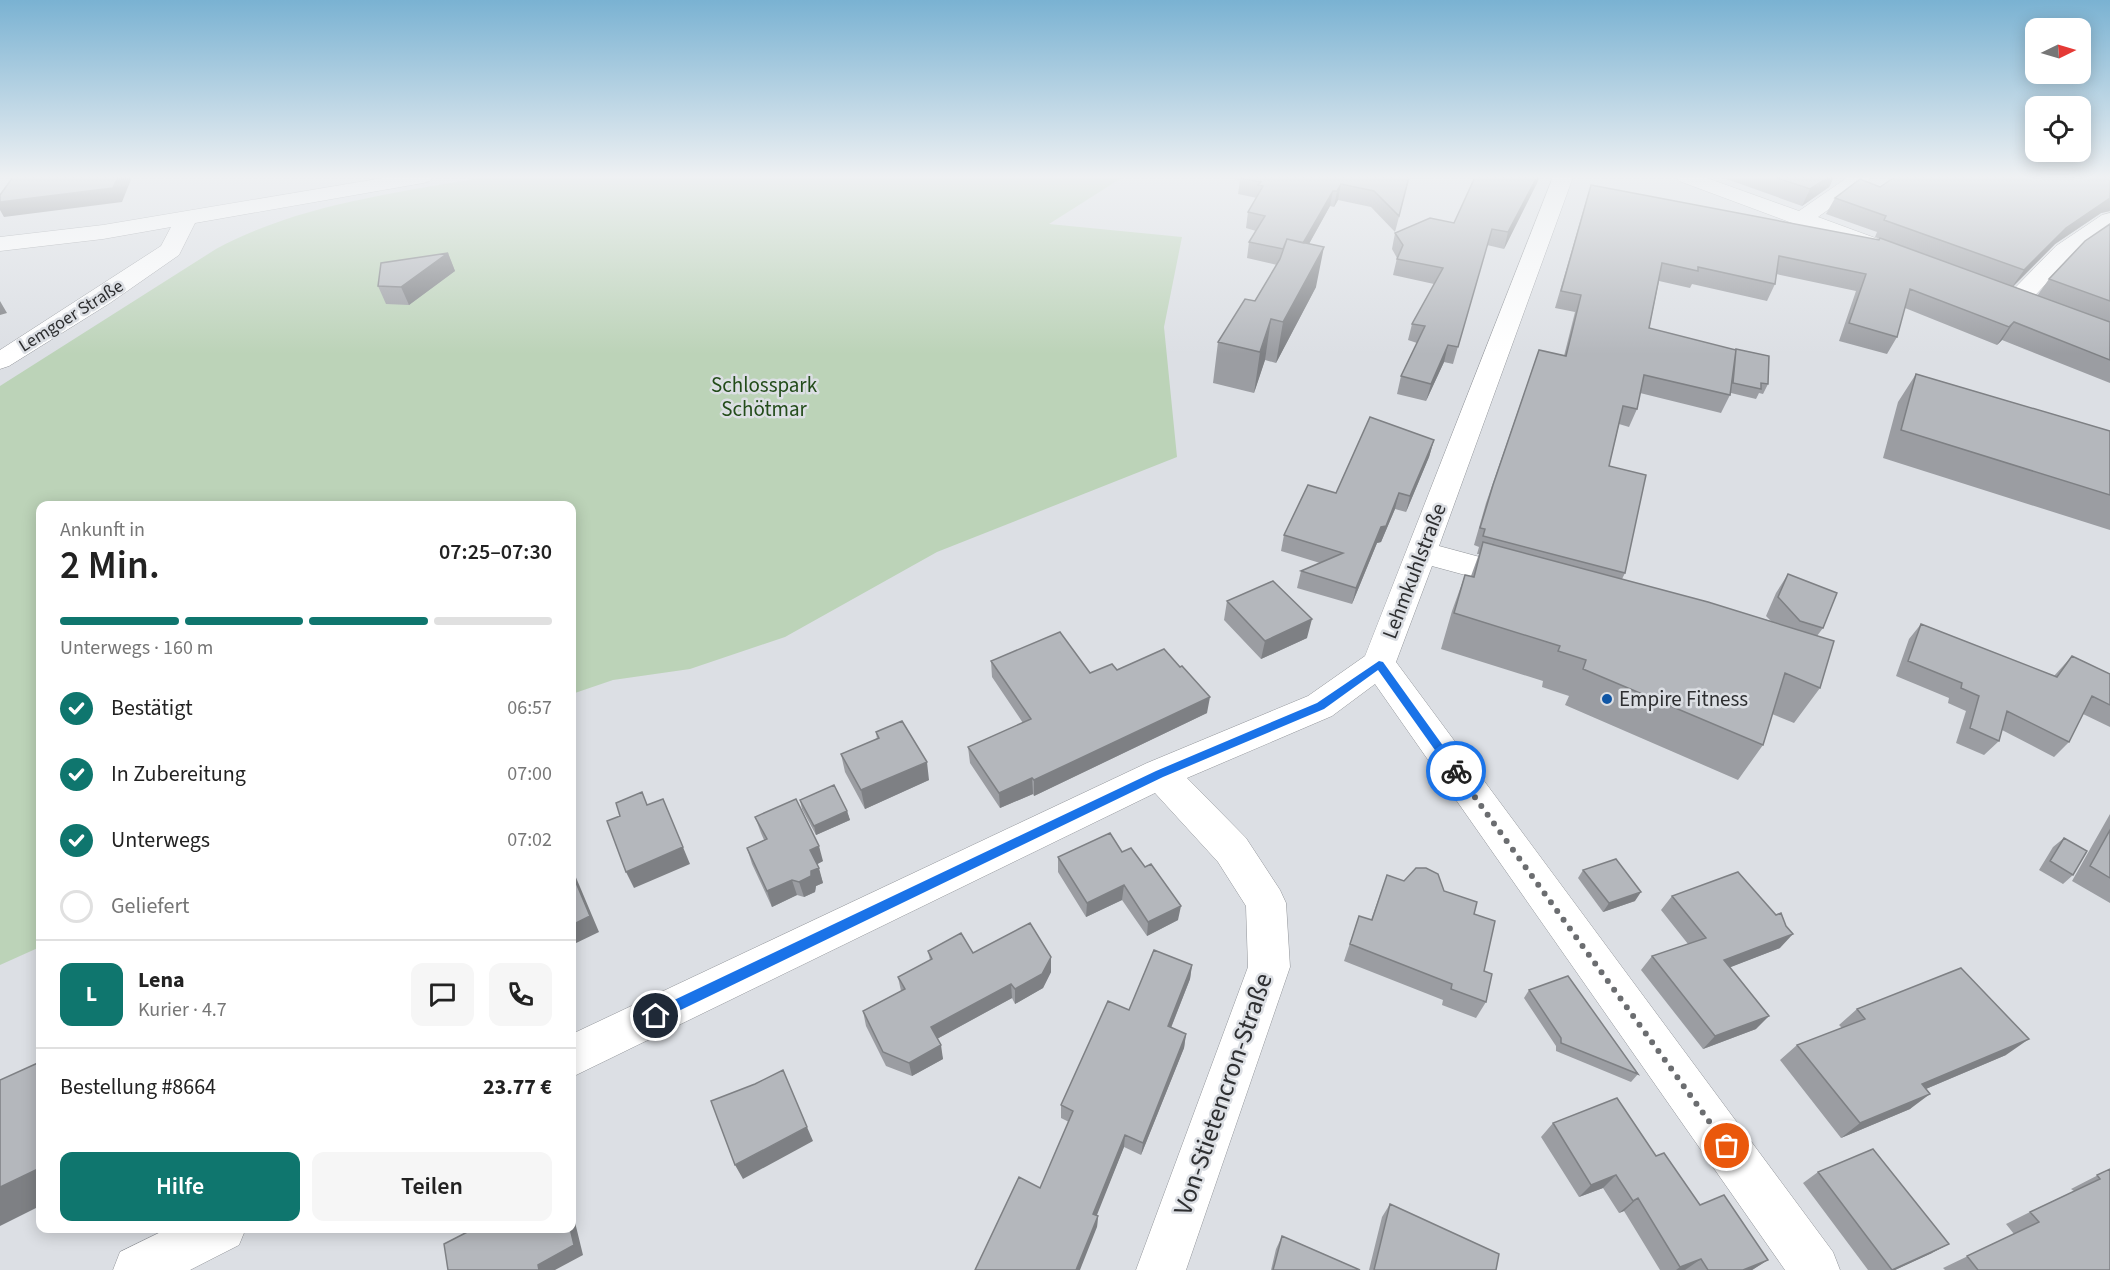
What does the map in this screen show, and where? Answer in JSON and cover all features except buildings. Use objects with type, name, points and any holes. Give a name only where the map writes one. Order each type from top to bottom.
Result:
[{"type":"street","points":[[0,244],[66,236]]},
{"type":"street","name":"Lemgoer Straße","points":[[5,354],[101,298],[171,250],[177,236]]},
{"type":"street","name":"Lehmkuhlstraße","points":[[576,1054],[1160,774],[1320,706],[1379,664],[1540,236]]},
{"type":"street","points":[[1848,236],[1898,255]]},
{"type":"street","points":[[1996,291],[2028,303],[2064,251],[2086,236]]},
{"type":"street","points":[[1420,552],[1545,585]]},
{"type":"street","points":[[1379,664],[1815,1270]]},
{"type":"street","name":"Von-Stietencron-Straße","points":[[1160,774],[1233,850],[1266,903],[1269,967],[1161,1270]]},
{"type":"street","points":[[138,1270],[212,1233]]},
{"type":"green space","name":"Schlosspark Schötmar","points":[[243,236],[1182,237],[1164,327],[1177,457],[937,552],[785,637],[690,669],[613,680],[576,693],[576,501],[36,501],[36,949],[0,965],[0,386],[216,249]]},
{"type":"way so far","points":[[1456,771],[1727,1146]]},
{"type":"place","name":"Empire Fitness","points":[[1607,699]]},
{"type":"route","points":[[656,1016],[1160,774],[1320,706],[1379,664],[1456,771]]}]
